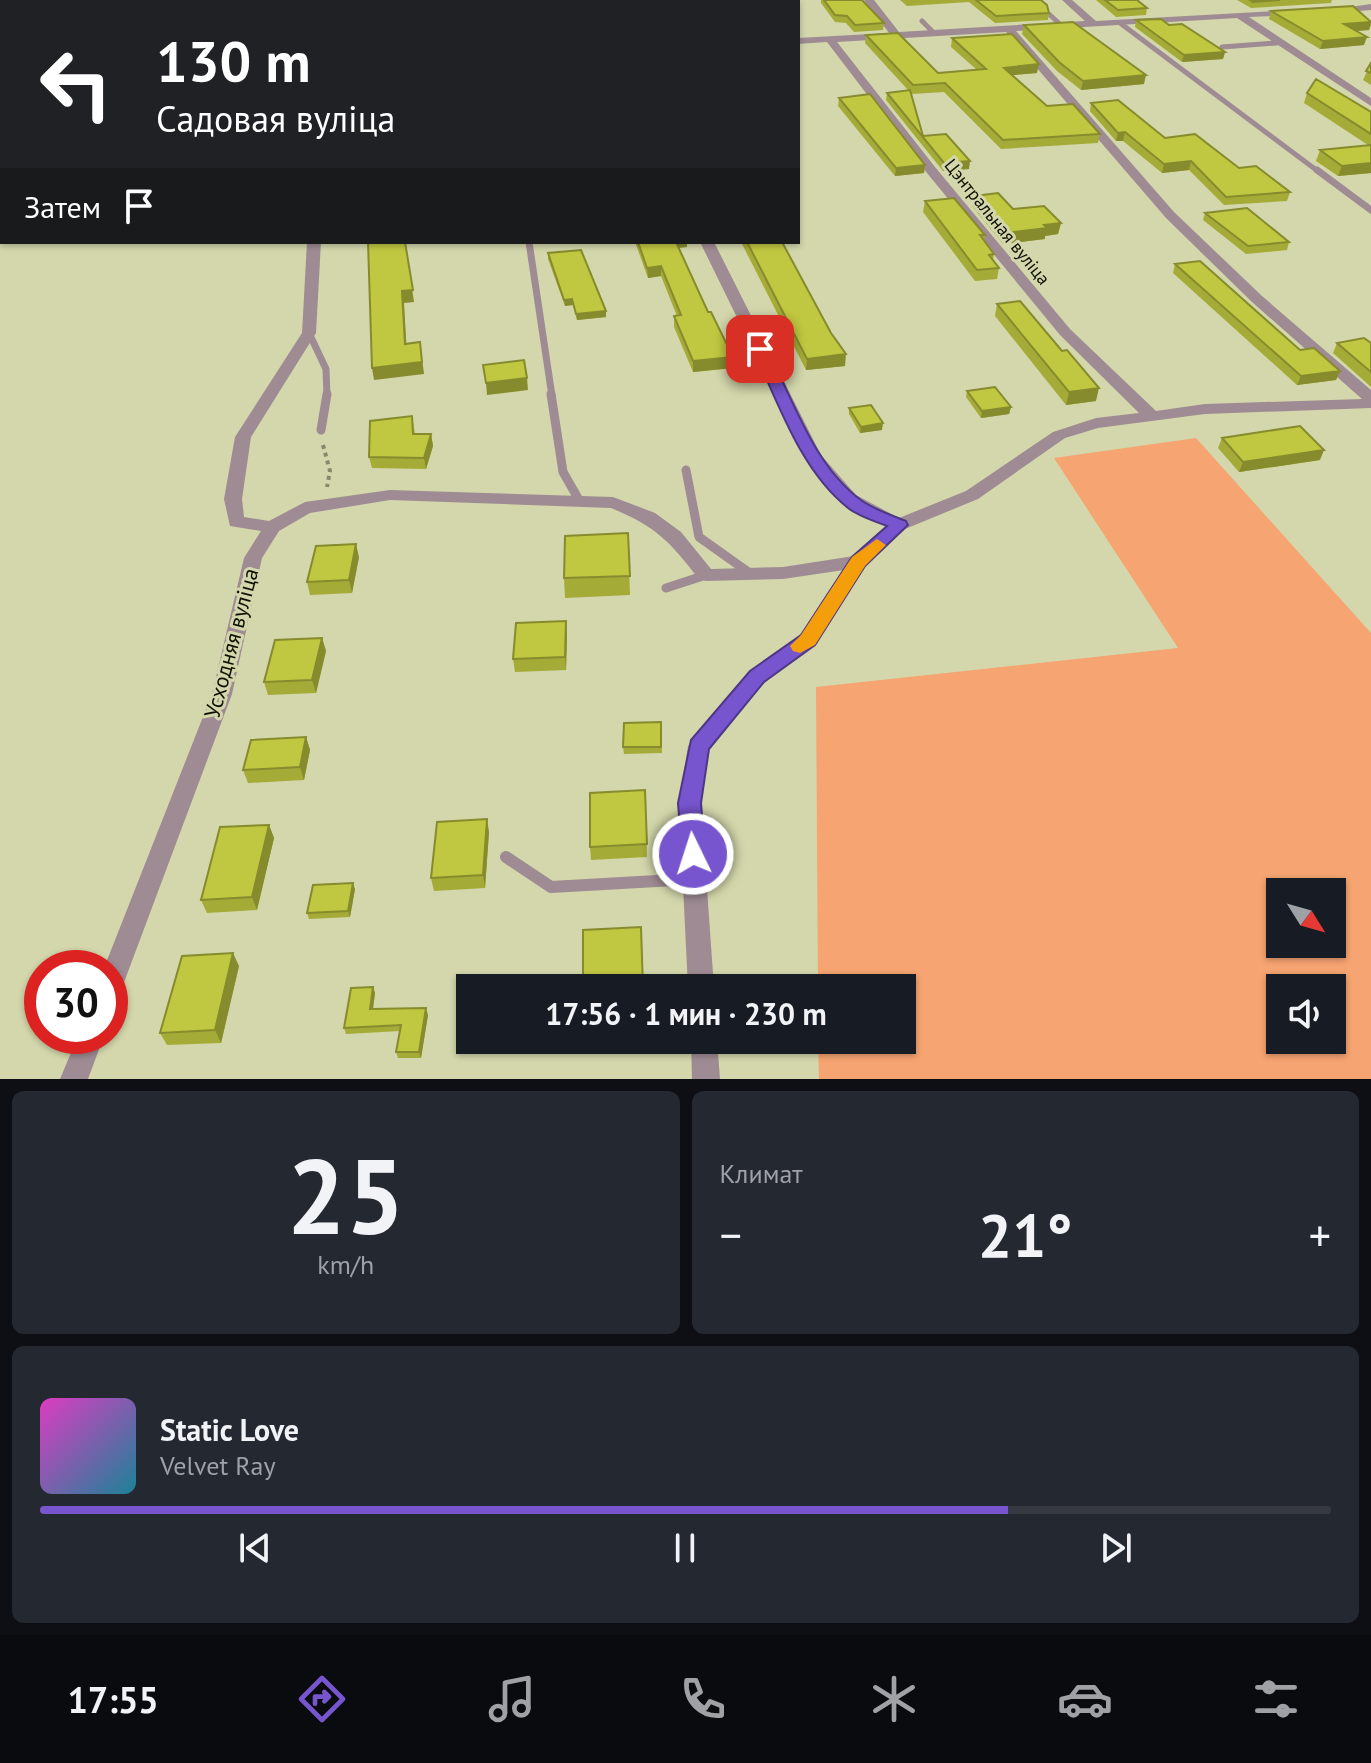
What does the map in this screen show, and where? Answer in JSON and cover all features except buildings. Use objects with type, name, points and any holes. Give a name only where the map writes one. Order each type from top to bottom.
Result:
[{"type":"street","points":[[869,0],[896,35]]},
{"type":"street","points":[[1067,0],[1095,25]]},
{"type":"street","points":[[800,41],[1299,12],[1281,0]]},
{"type":"street","points":[[1326,10],[1357,11],[1371,7]]},
{"type":"street","points":[[1239,15],[1371,103]]},
{"type":"street","points":[[1008,28],[1170,215],[1257,299],[1371,401]]},
{"type":"street","name":"Цэнтральная вуліца","points":[[830,39],[931,170],[1065,332],[1151,415]]},
{"type":"street","points":[[314,244],[309,333],[243,437],[233,499],[236,522],[272,527],[305,508],[390,495],[579,500],[613,503],[649,517],[675,536],[706,575],[754,576],[859,561]]},
{"type":"street","points":[[708,244],[813,456],[831,482],[856,505],[899,525]]},
{"type":"street","points":[[700,974],[690,803],[699,746],[757,677],[808,640],[859,561],[899,525],[972,495],[1059,435],[1096,423],[1205,409],[1371,401]]},
{"type":"street","name":"Усходняя вуліца","points":[[123,950],[222,694],[253,558],[272,527]]},
{"type":"street","points":[[74,1079],[84,1054]]},
{"type":"street","points":[[705,1054],[706,1079]]},
{"type":"lane","points":[[1050,15],[1062,26]]},
{"type":"lane","points":[[922,21],[933,32]]},
{"type":"lane","points":[[1120,23],[1371,210]]},
{"type":"lane","points":[[1222,47],[1277,43]]},
{"type":"lane","points":[[529,244],[563,472],[579,500]]},
{"type":"lane","points":[[309,333],[325,359],[330,382],[321,430]]},
{"type":"lane","points":[[686,470],[699,537],[754,576]]},
{"type":"lane","points":[[666,588],[706,575]]},
{"type":"lane","points":[[506,857],[551,887],[695,879]]},
{"type":"path","points":[[321,430],[330,471],[326,491],[338,504]]},
{"type":"shaded area","points":[[1196,438],[1371,633],[1371,1079],[819,1079],[818,1054],[916,1054],[916,974],[818,974],[816,687],[1178,648],[1054,458]]},
{"type":"slow traffic","points":[[800,646],[808,640],[859,561],[877,545]]},
{"type":"route","points":[[693,854],[690,803],[699,746],[757,677],[808,640],[859,561],[899,525],[856,505],[831,482],[813,456],[760,349]]}]
